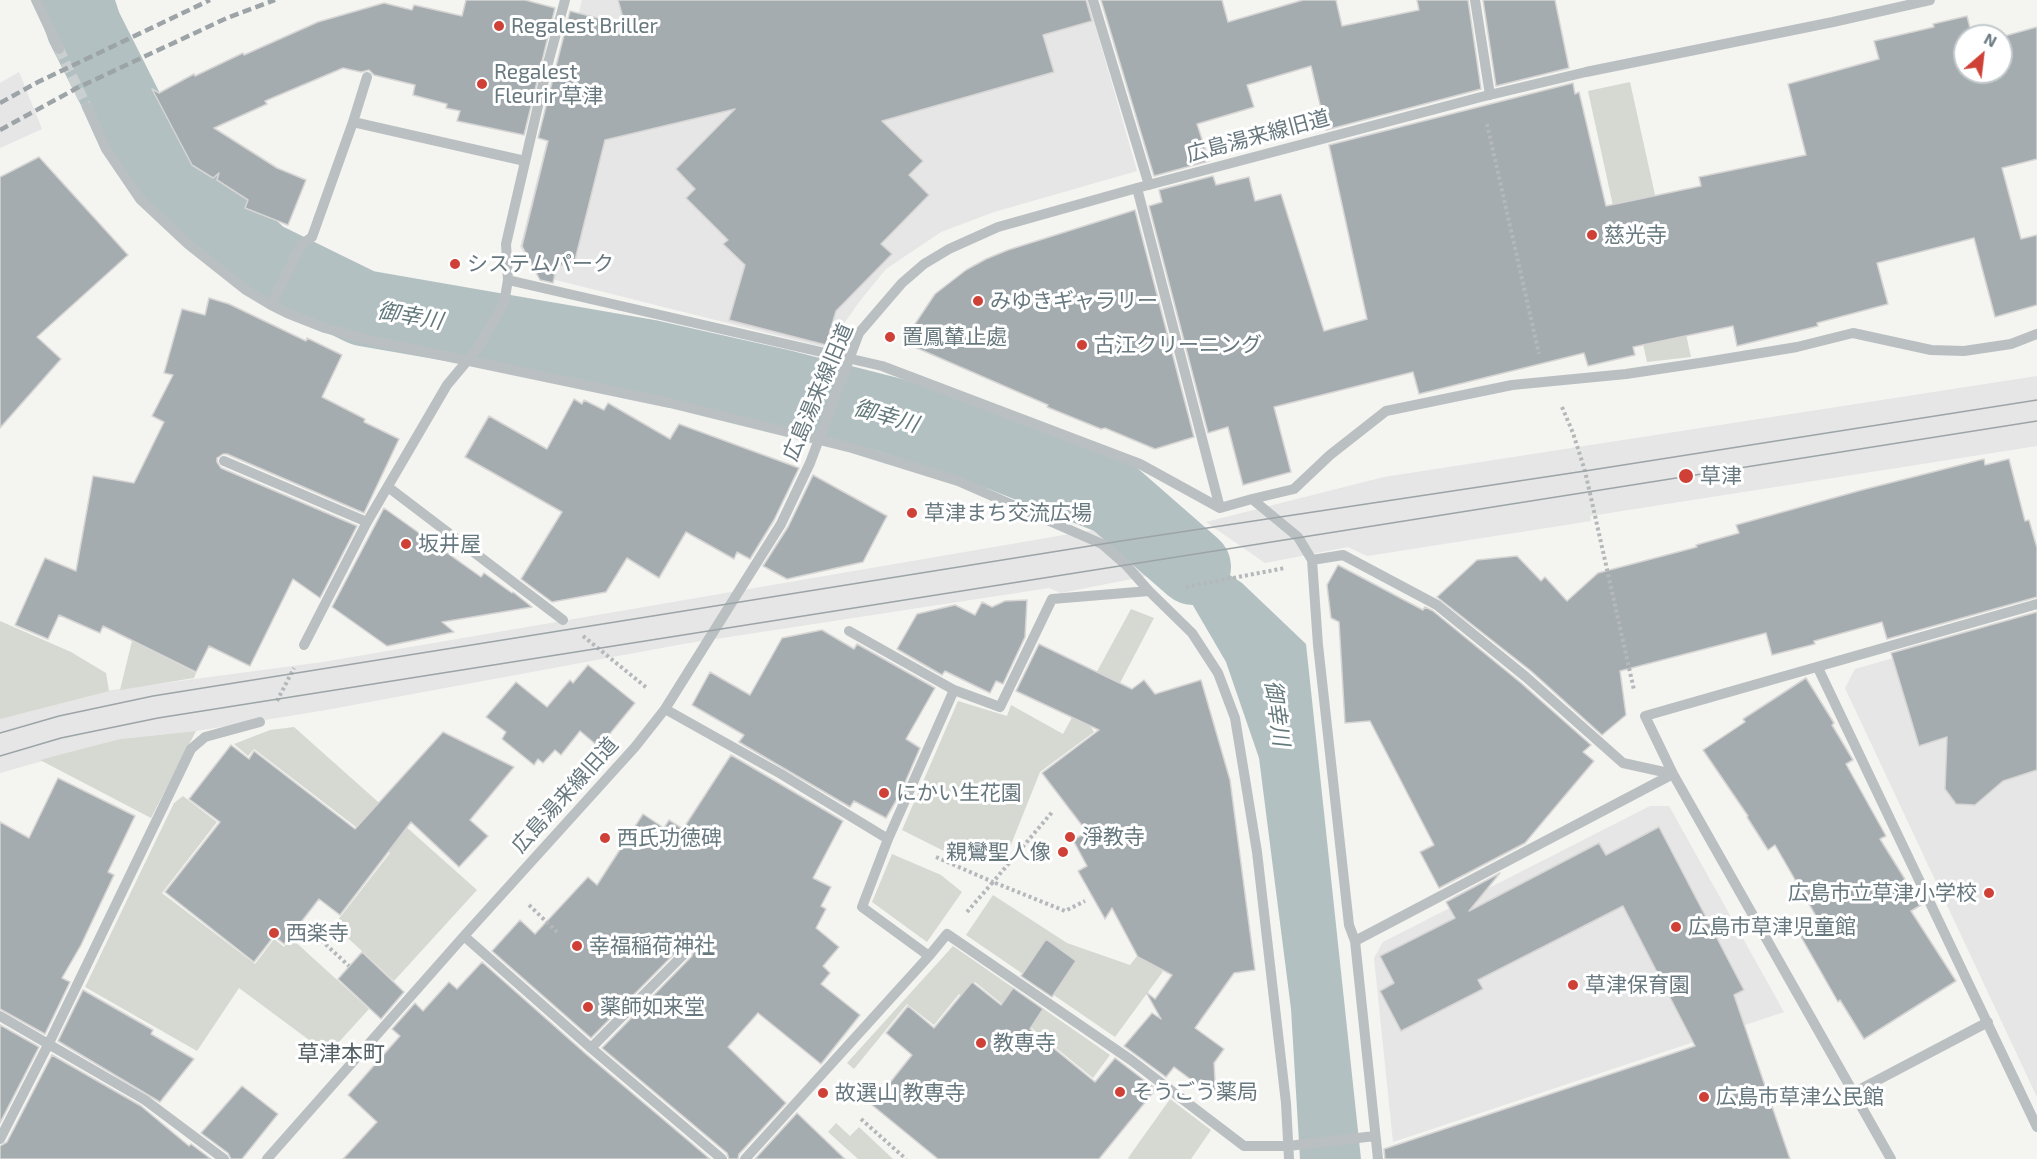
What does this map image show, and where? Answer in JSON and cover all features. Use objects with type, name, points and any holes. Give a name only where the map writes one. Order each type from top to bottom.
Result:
[{"type":"street","points":[[36,0],[59,49]]},
{"type":"street","points":[[304,645],[367,522],[447,385],[478,348],[504,303],[508,284],[506,244],[546,67],[565,0]]},
{"type":"street","points":[[1093,0],[1149,185]]},
{"type":"street","points":[[1475,0],[1490,95]]},
{"type":"street","name":"広島湯来線旧道","points":[[267,1159],[508,886],[627,756],[665,709],[781,524],[810,463],[859,333],[902,283],[924,264],[998,227],[1490,95],[1586,72],[1930,0]]},
{"type":"street","points":[[273,301],[301,245],[312,237],[367,77]]},
{"type":"street","points":[[87,107],[106,149],[140,199],[188,244],[246,290],[325,328],[369,340],[669,403],[818,442],[852,448],[958,481],[1102,544],[1126,565],[1192,633],[1218,674],[1235,718],[1257,852],[1286,1104],[1289,1159]]},
{"type":"street","points":[[353,122],[525,161]]},
{"type":"street","points":[[1137,188],[1220,508]]},
{"type":"street","points":[[508,284],[848,364],[882,366],[1140,465],[1220,508],[1294,489],[1330,455],[1386,411],[1512,386],[1626,374],[1797,347],[1853,333],[1931,350],[1964,351],[2011,344],[2037,334]]},
{"type":"street","points":[[225,461],[367,522]]},
{"type":"street","points":[[388,487],[563,620]]},
{"type":"street","points":[[1252,500],[1298,537],[1312,560],[1318,645],[1349,925],[1355,941],[1370,1137],[1378,1159]]},
{"type":"street","points":[[1312,560],[1343,555],[1437,605],[1526,677],[1623,763],[1673,774]]},
{"type":"street","points":[[849,631],[954,690],[1000,706],[1052,599],[1149,591]]},
{"type":"street","points":[[1891,1159],[1673,774],[1645,716],[2037,604]]},
{"type":"street","points":[[1818,668],[2037,1127]]},
{"type":"street","points":[[930,956],[861,907],[888,839],[954,690]]},
{"type":"street","points":[[665,709],[781,774],[888,839]]},
{"type":"street","points":[[0,1139],[191,749],[205,737],[260,722]]},
{"type":"street","points":[[1355,941],[1673,774]]},
{"type":"street","points":[[745,1159],[930,956],[947,934],[1131,1060],[1244,1146],[1290,1146],[1370,1137]]},
{"type":"street","points":[[464,936],[722,1159]]},
{"type":"street","points":[[591,1048],[687,951]]},
{"type":"street","points":[[0,1016],[145,1101],[224,1159]]},
{"type":"street","points":[[1855,1092],[1988,1022]]},
{"type":"path","points":[[1181,588],[1248,577],[1312,560]]},
{"type":"path","points":[[563,620],[650,691],[665,709]]},
{"type":"path","points":[[260,722],[279,699],[304,645]]},
{"type":"path","points":[[967,912],[1053,811]]},
{"type":"path","points":[[936,857],[1065,911],[1085,901]]},
{"type":"path","points":[[508,886],[557,932]]},
{"type":"path","points":[[308,928],[349,966]]},
{"type":"path","points":[[861,1119],[906,1159]]},
{"type":"shaded area","points":[[582,0],[1088,0],[1137,171],[994,212],[941,232],[886,269],[859,302],[827,348],[536,275],[520,247]]},
{"type":"shaded area","points":[[19,72],[42,129],[0,148],[0,83]]},
{"type":"shaded area","points":[[1630,82],[1691,357],[1647,362],[1588,91]]},
{"type":"shaded area","points":[[2037,376],[2037,446],[1590,516],[1591,521],[1367,556],[1348,547],[1265,563],[1206,522],[1384,477]]},
{"type":"shaded area","points":[[1099,529],[1157,574],[1061,593],[1049,588],[683,644],[326,710],[196,731],[120,739],[0,773],[0,717],[97,692],[323,662]]},
{"type":"shaded area","points":[[1131,609],[1154,618],[1108,706],[1087,721],[1094,732],[1040,772],[1006,857],[999,864],[942,850],[902,830],[958,701],[1007,716],[1011,705],[1063,734]]},
{"type":"shaded area","name":"広島市立草津小学校","points":[[2037,617],[2037,1097],[1845,688],[1855,669]]},
{"type":"shaded area","points":[[0,621],[71,652],[106,673],[109,691],[0,719]]},
{"type":"shaded area","points":[[132,641],[196,673],[194,678],[120,690]]},
{"type":"shaded area","points":[[294,727],[477,890],[394,981],[334,925],[390,853],[254,749],[248,756],[234,744],[270,730]]},
{"type":"shaded area","points":[[196,731],[151,818],[40,760],[120,739]]},
{"type":"shaded area","points":[[183,796],[217,822],[162,893],[255,964],[274,939],[284,947],[291,938],[369,1009],[328,1054],[239,988],[197,1051],[85,987],[174,803]]},
{"type":"shaded area","name":"草津保育園","points":[[1650,806],[1669,806],[1784,1012],[1393,1142],[1374,958],[1383,942]]},
{"type":"shaded area","points":[[892,854],[941,875],[962,892],[927,942],[872,902]]},
{"type":"shaded area","points":[[993,895],[1067,943],[1130,965],[1148,942],[1168,949],[1162,973],[1115,1037],[966,935]]},
{"type":"shaded area","points":[[953,946],[1110,1055],[1093,1078],[975,982],[963,997],[959,994],[934,1025],[907,1004],[854,1069],[847,1063]]},
{"type":"shaded area","points":[[1170,1099],[1211,1130],[1191,1159],[1128,1158]]},
{"type":"shaded area","points":[[836,1123],[850,1136],[859,1127],[893,1159],[858,1159],[828,1132]]},
{"type":"water","points":[[1114,498],[1242,583],[1306,644],[1361,1159],[1300,1159],[1291,1009],[1259,758],[1226,662],[1184,590]]},
{"type":"building","points":[[466,0],[525,0],[555,8],[524,135],[457,121],[460,111],[446,108],[447,104],[413,95],[415,85],[374,75],[369,70],[361,72],[343,68],[265,101],[267,104],[214,128],[277,168],[306,180],[288,225],[245,208],[248,200],[217,180],[219,173],[213,178],[192,165],[152,89],[159,93],[194,74],[195,76],[318,22],[384,3],[412,10],[414,5],[462,16]]},
{"type":"building","points":[[618,0],[1086,0],[1092,21],[1043,35],[1054,72],[882,121],[923,161],[909,175],[929,195],[881,244],[892,254],[836,311],[826,345],[729,320],[745,265],[723,244],[728,240],[686,198],[695,189],[676,169],[735,109],[605,140],[573,268],[557,264],[553,283],[540,280],[522,246],[548,141],[538,138],[570,11],[625,25]]},
{"type":"building","points":[[1101,0],[1222,0],[1228,22],[1303,0],[1336,0],[1342,26],[1419,10],[1417,0],[1468,0],[1481,89],[1326,130],[1311,66],[1247,85],[1254,107],[1197,124],[1209,161],[1154,176]]},
{"type":"building","points":[[1483,0],[1555,0],[1569,68],[1496,86]]},
{"type":"building","points":[[1967,16],[1969,24],[1953,24],[1953,84],[2013,84],[2013,34],[2037,27],[2037,159],[2002,168],[2021,239],[2037,235],[2037,305],[1995,317],[1974,238],[1877,263],[1888,304],[1817,323],[1818,326],[1737,346],[1733,326],[1633,347],[1635,355],[1588,366],[1584,353],[1419,394],[1413,372],[1274,407],[1291,472],[1243,485],[1228,427],[1208,433],[1149,206],[1162,202],[1159,190],[1213,176],[1216,185],[1249,177],[1255,201],[1281,194],[1324,331],[1367,319],[1329,145],[1573,83],[1575,94],[1579,92],[1606,206],[1701,186],[1699,177],[1806,155],[1788,84],[1879,59],[1874,41],[1934,27],[1933,24]]},
{"type":"building","points":[[39,157],[128,255],[37,337],[61,359],[0,428],[0,177]]},
{"type":"building","points":[[1135,210],[1194,437],[1155,449],[1047,407],[1048,405],[903,342],[935,294],[966,270],[1008,250]]},
{"type":"building","points":[[209,298],[229,304],[306,341],[307,338],[342,355],[322,397],[365,419],[364,422],[399,439],[364,513],[227,454],[217,458],[221,468],[357,526],[320,598],[293,579],[250,666],[209,646],[196,672],[103,626],[100,633],[59,615],[48,639],[15,625],[45,558],[76,571],[93,476],[134,483],[164,422],[152,416],[173,375],[164,373],[182,309],[205,315]]},
{"type":"building","points":[[574,399],[582,404],[584,400],[604,410],[608,403],[670,439],[679,424],[799,468],[774,520],[750,559],[737,552],[734,559],[686,532],[659,578],[627,558],[606,592],[552,602],[521,579],[562,512],[465,457],[489,416],[547,449]]},
{"type":"building","points":[[1984,459],[1985,465],[2009,459],[2025,521],[2029,520],[2037,548],[2037,597],[1887,639],[1882,622],[1814,641],[1815,644],[1772,655],[1766,633],[1620,671],[1626,715],[1602,735],[1531,671],[1437,597],[1477,560],[1517,556],[1541,581],[1545,577],[1567,601],[1598,573],[1697,547],[1696,545],[1739,533],[1736,525]]},
{"type":"building","points":[[813,475],[887,516],[863,562],[787,579],[763,566],[788,527]]},
{"type":"building","points":[[384,508],[481,577],[484,573],[532,607],[442,622],[454,632],[387,646],[332,607]]},
{"type":"building","points":[[1338,565],[1423,610],[1425,607],[1433,611],[1521,683],[1591,745],[1583,752],[1594,761],[1525,843],[1439,888],[1420,852],[1434,845],[1370,721],[1345,723],[1339,622],[1331,618],[1327,585]]},
{"type":"building","points":[[1027,600],[1025,637],[1003,684],[996,681],[990,693],[945,671],[942,675],[897,649],[917,614],[955,605],[975,615],[982,602],[992,607],[1005,601]]},
{"type":"building","points":[[2037,612],[2037,770],[2003,781],[1975,805],[1956,804],[1945,789],[1947,737],[1919,746],[1891,653]]},
{"type":"building","points":[[822,630],[854,649],[857,644],[935,688],[906,739],[920,748],[900,794],[886,818],[854,801],[850,807],[739,742],[744,735],[692,705],[710,672],[750,695],[782,638]]},
{"type":"building","points":[[1039,644],[1132,689],[1144,680],[1155,694],[1201,680],[1230,780],[1255,970],[1234,973],[1195,1028],[1224,1049],[1214,1063],[1216,1098],[1174,1067],[1166,1077],[1124,1046],[1152,1013],[1161,1019],[1146,992],[1155,999],[1172,975],[1138,957],[1112,908],[1105,919],[1078,871],[1087,866],[1073,840],[1087,832],[1042,773],[1099,730],[1016,691]]},
{"type":"building","points":[[588,665],[635,703],[599,747],[580,731],[561,755],[555,750],[543,763],[538,759],[534,765],[502,739],[506,732],[486,717],[516,682],[547,707],[570,680],[573,683]]},
{"type":"building","points":[[1806,678],[1834,723],[1832,725],[1853,760],[1846,764],[1886,836],[1880,839],[1921,905],[1911,911],[1956,981],[1864,1039],[1840,1000],[1838,1002],[1800,935],[1820,923],[1775,845],[1768,850],[1703,750],[1745,722],[1743,719]]},
{"type":"building","points":[[443,732],[514,767],[470,820],[488,836],[459,867],[411,822],[340,915],[319,899],[284,944],[274,936],[254,962],[165,892],[220,822],[189,799],[231,745],[249,759],[254,751],[355,829]]},
{"type":"building","points":[[731,755],[843,821],[813,878],[831,887],[821,906],[826,909],[816,928],[839,947],[823,966],[830,973],[821,984],[860,1015],[821,1064],[758,1013],[728,1047],[786,1103],[739,1154],[738,1159],[729,1159],[727,1153],[602,1048],[692,956],[694,950],[692,945],[682,946],[591,1038],[492,951],[520,920],[535,934],[588,877],[597,885],[643,814],[664,828],[669,820],[683,829]]},
{"type":"building","points":[[58,778],[135,816],[108,872],[114,875],[81,945],[62,978],[70,982],[45,1034],[0,1009],[0,822],[29,838]]},
{"type":"building","points":[[1659,827],[1744,990],[1734,995],[1790,1159],[1385,1159],[1384,1149],[1695,1046],[1623,906],[1478,980],[1483,989],[1401,1031],[1380,991],[1394,983],[1380,956],[1455,918],[1446,902],[1500,873],[1469,911],[1599,843],[1606,855]]},
{"type":"building","points":[[1046,939],[1076,961],[1052,997],[1021,976]]},
{"type":"building","points":[[362,952],[404,992],[381,1019],[338,979]]},
{"type":"building","points":[[482,962],[710,1159],[343,1159],[377,1122],[348,1095],[400,1036],[392,1029],[415,1003],[423,1011],[449,982],[457,989]]},
{"type":"building","points":[[972,982],[1001,1005],[1013,988],[1043,1009],[1030,1029],[1095,1082],[1115,1058],[1156,1089],[1099,1159],[938,1159],[872,1105],[912,1055],[886,1033],[908,1006],[934,1028]]},
{"type":"building","points":[[83,990],[153,1030],[151,1034],[194,1059],[160,1102],[58,1041]]},
{"type":"building","points":[[0,1025],[39,1047],[0,1123]]},
{"type":"building","points":[[52,1055],[141,1106],[189,1146],[191,1144],[211,1159],[0,1159],[0,1146],[7,1142]]},
{"type":"building","points":[[242,1086],[278,1114],[242,1159],[231,1159],[228,1153],[201,1133]]},
{"type":"building","points":[[797,1113],[845,1159],[755,1159]]},
{"type":"waterway","name":"御幸川","points":[[75,0],[84,27],[139,136],[164,170],[261,258],[363,308],[651,358],[890,415],[1001,453],[1114,498],[1193,567]]},
{"type":"tunnel","points":[[59,49],[87,107]]},
{"type":"tram line","points":[[0,733],[59,716],[153,696],[1121,541],[2037,400]]},
{"type":"tram line","points":[[0,756],[61,738],[158,718],[2037,421]]},
{"type":"railway","points":[[0,103],[38,82],[210,0]]},
{"type":"railway","points":[[0,130],[77,88],[227,18],[275,0]]},
{"type":"place","name":"Regalest Briller","points":[[499,26]]},
{"type":"place","name":"Regalest Fleurir 草津","points":[[482,84]]},
{"type":"place","name":"慈光寺","points":[[1592,235]]},
{"type":"place","name":"システムパーク","points":[[455,264]]},
{"type":"place","name":"みゆきギャラリー","points":[[978,301]]},
{"type":"place","name":"置鳳輦止處","points":[[890,337]]},
{"type":"place","name":"古江クリーニング","points":[[1082,345]]},
{"type":"place","name":"草津","points":[[1686,476]]},
{"type":"place","name":"草津まち交流広場","points":[[912,513]]},
{"type":"place","name":"坂井屋","points":[[406,544]]},
{"type":"place","name":"にかい生花園","points":[[884,793]]},
{"type":"place","name":"淨教寺","points":[[1070,837]]},
{"type":"place","name":"西氏功徳碑","points":[[605,838]]},
{"type":"place","name":"親鸞聖人像","points":[[1063,852]]},
{"type":"place","name":"広島市立草津小学校","points":[[1989,893]]},
{"type":"place","name":"広島市草津児童館","points":[[1676,927]]},
{"type":"place","name":"西楽寺","points":[[274,933]]},
{"type":"place","name":"幸福稲荷神社","points":[[577,946]]},
{"type":"place","name":"草津保育園","points":[[1573,985]]},
{"type":"place","name":"薬師如来堂","points":[[588,1007]]},
{"type":"place","name":"教専寺","points":[[981,1043]]},
{"type":"place","name":"そうごう薬局","points":[[1120,1092]]},
{"type":"place","name":"故選山 教専寺","points":[[823,1093]]},
{"type":"place","name":"広島市草津公民館","points":[[1704,1097]]},
{"type":"district","name":"草津本町","points":[[341,1054]]}]
